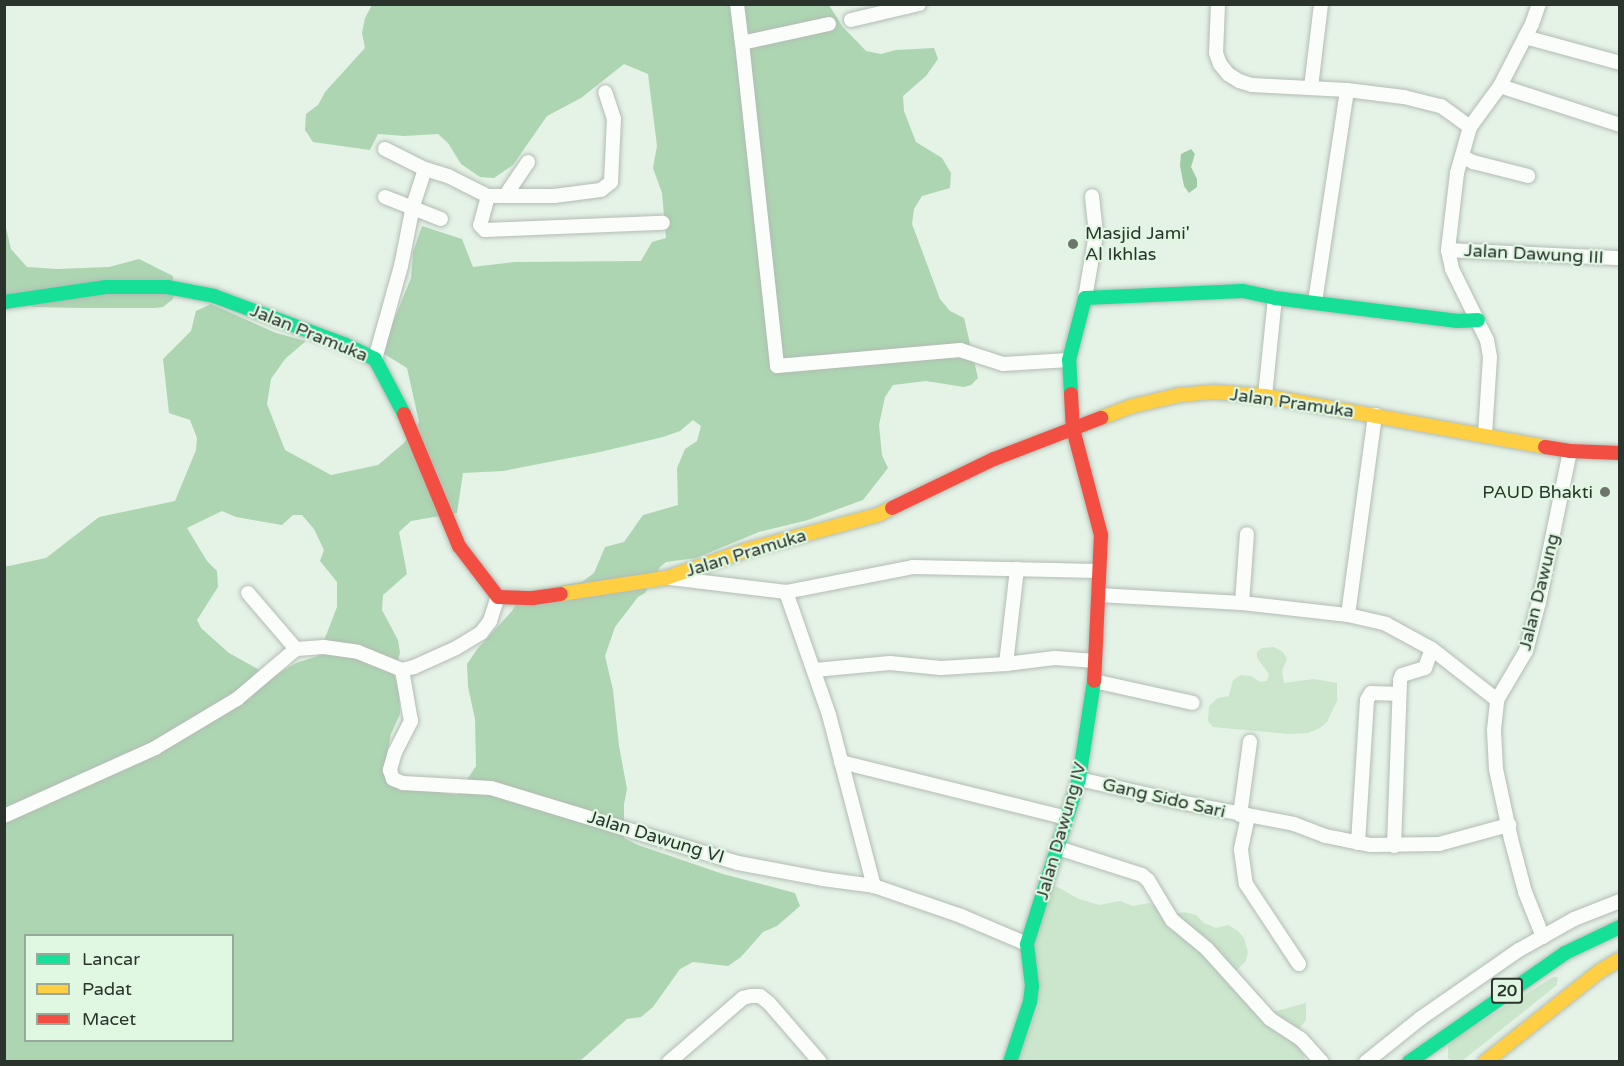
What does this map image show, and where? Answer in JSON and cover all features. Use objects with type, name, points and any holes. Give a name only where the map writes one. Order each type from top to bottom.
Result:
[{"type":"main road","name":"Jalan Pramuka","points":[[4,302],[106,288],[167,287],[214,296],[344,344],[375,359],[411,428],[459,546],[498,597],[533,598],[666,578],[747,550],[878,515],[994,459],[1133,406],[1179,395],[1215,392],[1265,396],[1570,452],[1620,453]]},
{"type":"main road","points":[[1084,298],[1161,296],[1221,290],[1243,291],[1275,298],[1458,321],[1478,320]]},
{"type":"main road","name":"Jalan Dawung IV","points":[[1027,944],[1079,779],[1094,681],[1101,535],[1097,513],[1072,429],[1069,360],[1084,298]]},
{"type":"main road","name":"20","points":[[1409,1062],[1445,1034],[1565,953],[1620,927]]},
{"type":"main road","points":[[1010,1062],[1030,1002],[1032,986],[1027,944]]},
{"type":"main road","name":"20","points":[[1485,1062],[1600,971],[1620,959]]},
{"type":"main road","points":[[1440,1061],[1440,1051],[1445,1034]]},
{"type":"street","points":[[737,4],[777,366],[960,351],[1003,364],[1069,360]]},
{"type":"street","points":[[851,20],[919,4]]},
{"type":"street","points":[[1218,4],[1216,53],[1220,64],[1228,74],[1252,85],[1311,87],[1404,97],[1441,106],[1470,127]]},
{"type":"street","points":[[1311,87],[1321,4]]},
{"type":"street","name":"Jalan Dawung III","points":[[1485,435],[1490,357],[1487,340],[1452,268],[1448,250],[1461,156],[1470,127],[1500,86],[1539,4]]},
{"type":"street","points":[[742,43],[829,24]]},
{"type":"street","points":[[1525,37],[1620,63]]},
{"type":"street","points":[[1500,86],[1620,125]]},
{"type":"street","points":[[1315,302],[1324,228],[1337,167],[1347,90]]},
{"type":"street","points":[[385,149],[488,196],[554,196],[601,190],[610,182],[615,119],[605,92]]},
{"type":"street","points":[[1461,156],[1473,162],[1528,176]]},
{"type":"street","points":[[505,196],[528,162]]},
{"type":"street","points":[[375,359],[401,266],[413,206],[425,169]]},
{"type":"street","points":[[488,196],[480,225],[485,230],[663,223]]},
{"type":"street","points":[[1084,298],[1096,234],[1092,196]]},
{"type":"street","points":[[385,197],[413,206],[441,219]]},
{"type":"street","name":"Jalan Dawung III","points":[[1448,250],[1620,258]]},
{"type":"street","points":[[1265,396],[1275,298]]},
{"type":"street","points":[[1348,615],[1375,415]]},
{"type":"street","name":"Jalan Dawung","points":[[1543,936],[1525,892],[1509,825],[1496,769],[1494,730],[1497,700],[1526,651],[1554,538],[1570,452]]},
{"type":"street","points":[[1242,603],[1247,534]]},
{"type":"street","points":[[666,578],[786,592],[903,568],[955,566],[1017,570],[1099,571]]},
{"type":"street","points":[[1006,664],[1017,570]]},
{"type":"street","points":[[786,592],[815,670],[874,886]]},
{"type":"street","points":[[248,593],[296,649]]},
{"type":"street","points":[[1098,595],[1242,603],[1348,615],[1386,624],[1432,649],[1497,700]]},
{"type":"street","points":[[4,816],[155,748],[237,699],[296,649],[324,647],[357,652],[402,670],[456,648],[481,633],[490,621],[498,597]]},
{"type":"street","points":[[1394,846],[1399,694],[1402,675],[1425,668],[1432,649]]},
{"type":"street","points":[[815,670],[890,663],[941,668],[1055,658],[1095,661]]},
{"type":"street","name":"Jalan Dawung VI","points":[[402,670],[411,721],[395,752],[390,770],[393,779],[403,783],[491,788],[738,863],[874,886],[961,916],[1027,944]]},
{"type":"street","points":[[1094,681],[1193,703]]},
{"type":"street","points":[[1358,843],[1363,799],[1367,700],[1371,693],[1399,694]]},
{"type":"street","points":[[1244,816],[1250,742]]},
{"type":"street","points":[[841,762],[1067,818]]},
{"type":"street","name":"Gang Sido Sari","points":[[1079,779],[1244,816],[1294,824],[1325,836],[1358,843],[1394,846],[1439,844],[1509,825]]},
{"type":"street","name":"Gang Sido Sari","points":[[1244,816],[1241,850],[1246,884],[1299,964]]},
{"type":"street","points":[[1058,848],[1142,875],[1148,880],[1172,920],[1207,949],[1270,1019],[1301,1039],[1322,1062]]},
{"type":"street","points":[[1366,1062],[1470,982],[1574,919],[1620,901]]},
{"type":"street","points":[[669,1062],[743,998],[760,996],[769,1003],[820,1062]]},
{"type":"shaded area","points":[[372,5],[829,5],[842,26],[866,51],[881,54],[896,50],[934,48],[938,59],[926,76],[903,96],[904,111],[916,142],[942,158],[951,173],[950,188],[922,196],[914,209],[912,224],[940,299],[950,311],[964,318],[978,378],[971,385],[964,387],[926,381],[893,385],[885,397],[879,425],[882,455],[888,468],[863,500],[808,520],[759,532],[696,558],[666,562],[660,567],[645,593],[638,597],[615,627],[605,656],[613,690],[619,746],[627,789],[624,804],[624,838],[723,874],[795,893],[800,906],[777,926],[763,932],[741,957],[728,966],[693,962],[680,969],[653,1007],[641,1017],[627,1019],[580,1061],[5,1061],[4,567],[46,558],[99,517],[175,501],[196,450],[197,438],[190,420],[169,413],[163,359],[191,331],[196,311],[211,304],[276,333],[306,341],[285,359],[271,379],[267,404],[285,450],[331,475],[378,465],[404,443],[419,422],[407,368],[381,352],[411,278],[413,252],[422,226],[462,239],[473,267],[515,262],[641,261],[652,242],[666,238],[662,193],[653,168],[657,146],[648,74],[624,64],[581,98],[547,116],[513,165],[494,178],[480,177],[461,164],[448,143],[438,134],[404,136],[378,134],[370,150],[313,142],[305,130],[306,114],[318,105],[325,92],[365,48],[362,33],[365,18]],"holes":[[[693,420],[701,426],[697,441],[685,449],[677,468],[678,505],[643,515],[624,542],[605,547],[594,573],[582,582],[523,592],[512,611],[478,648],[467,664],[468,687],[475,719],[476,766],[457,795],[420,789],[401,779],[389,757],[388,749],[391,734],[400,714],[399,691],[394,675],[400,653],[398,640],[382,610],[383,595],[407,574],[399,532],[411,521],[457,513],[463,473],[503,471],[600,452],[663,437],[680,431]],[[222,511],[236,517],[282,525],[293,515],[302,515],[314,529],[324,550],[320,561],[337,582],[337,607],[318,656],[296,663],[272,677],[229,653],[201,628],[197,620],[218,587],[217,571],[207,561],[187,528]]]},
{"type":"shaded area","points":[[1191,149],[1195,154],[1191,167],[1197,179],[1197,187],[1189,193],[1184,186],[1180,166],[1181,154]]},
{"type":"shaded area","points":[[4,219],[11,249],[27,267],[57,269],[109,267],[139,259],[173,276],[173,299],[163,307],[155,308],[82,308],[33,307],[5,296]]},
{"type":"shaded area","points":[[1274,647],[1283,652],[1287,659],[1282,671],[1284,683],[1314,679],[1337,683],[1337,701],[1327,722],[1308,733],[1288,734],[1213,727],[1208,721],[1209,706],[1218,698],[1229,696],[1233,680],[1241,675],[1251,676],[1260,682],[1267,681],[1269,674],[1257,658],[1257,652],[1262,648]]},
{"type":"shaded area","points":[[1054,885],[1079,899],[1099,905],[1120,901],[1133,906],[1149,903],[1175,914],[1184,912],[1196,915],[1204,923],[1216,928],[1228,925],[1238,931],[1244,938],[1248,952],[1246,961],[1236,971],[1269,1013],[1306,1003],[1306,1020],[1298,1030],[1305,1061],[1017,1062],[1039,1004],[1033,945]]},
{"type":"shaded area","points":[[1553,977],[1558,977],[1557,985],[1462,1061],[1452,1061],[1448,1058],[1448,1046],[1457,1037]]},
{"type":"traffic: fast","points":[[4,302],[106,287],[167,287],[214,296],[344,344],[375,359],[404,414]]},
{"type":"traffic: fast","points":[[1071,394],[1069,360],[1085,298],[1243,291],[1275,298],[1458,321],[1478,320]]},
{"type":"traffic: fast","points":[[1010,1062],[1030,1002],[1032,986],[1027,944],[1079,779],[1094,681]]},
{"type":"traffic: fast","points":[[1409,1062],[1565,953],[1620,927]]},
{"type":"traffic: slow","points":[[1101,418],[1133,406],[1179,395],[1215,392],[1265,396],[1545,447]]},
{"type":"traffic: slow","points":[[561,594],[666,578],[747,550],[878,515],[892,508]]},
{"type":"traffic: slow","points":[[1485,1062],[1600,971],[1620,959]]},
{"type":"traffic: jam","points":[[1071,394],[1073,429],[1101,535],[1094,681]]},
{"type":"traffic: jam","points":[[404,414],[459,546],[498,597],[533,598],[561,594]]},
{"type":"traffic: jam","points":[[892,508],[994,459],[1101,418]]},
{"type":"traffic: jam","points":[[1545,447],[1570,451],[1620,453]]},
{"type":"place","name":"Masjid Jami' Al Ikhlas","points":[[1073,244]]},
{"type":"place","name":"PAUD Bhakti","points":[[1605,492]]}]
